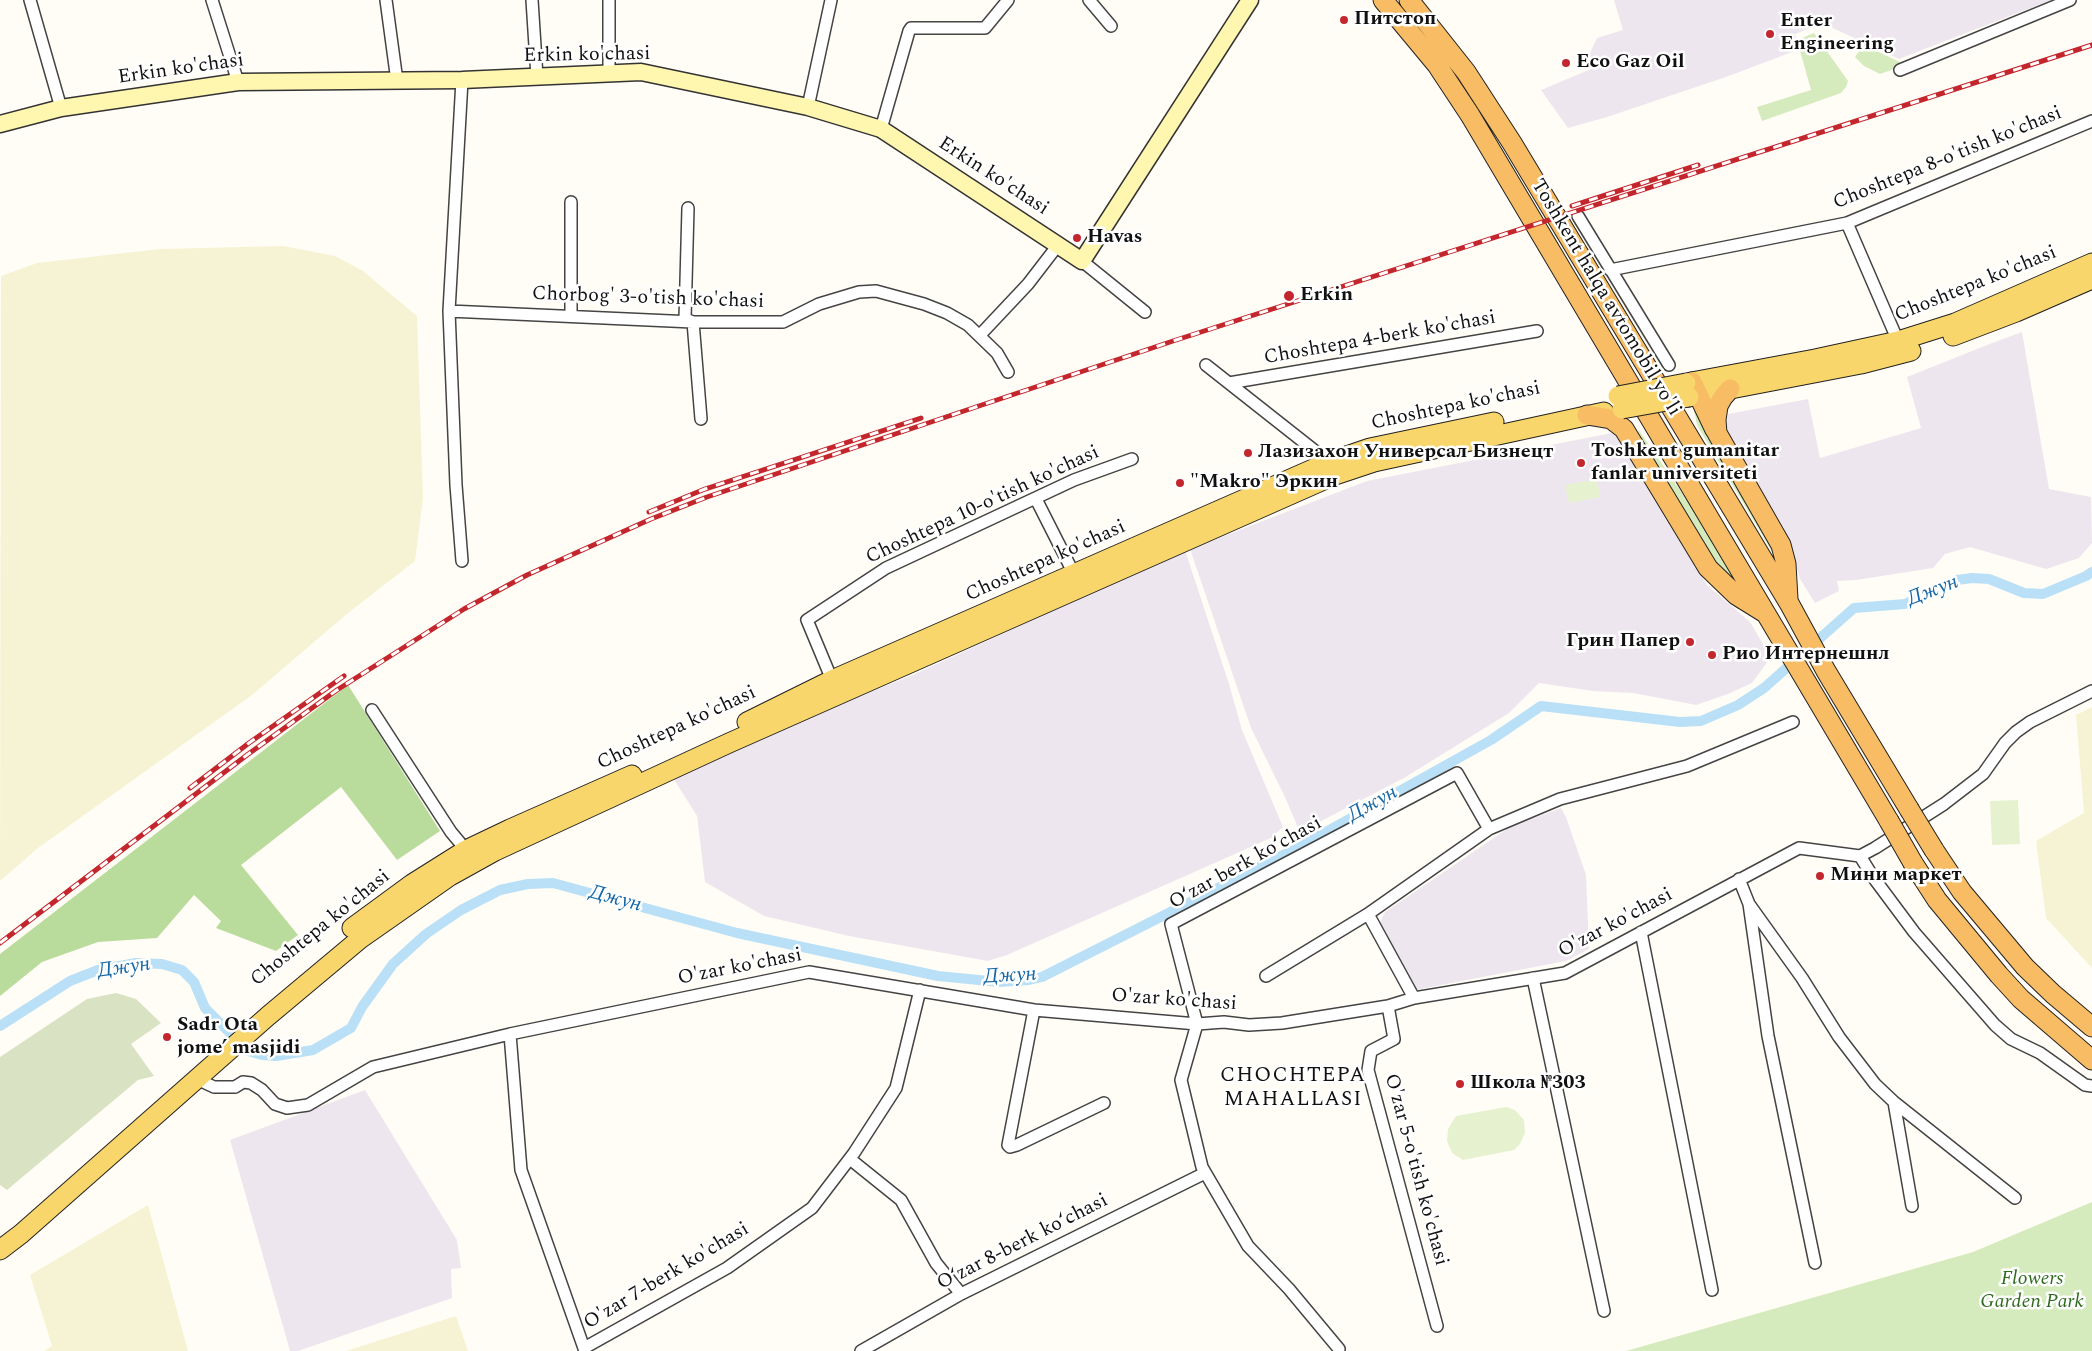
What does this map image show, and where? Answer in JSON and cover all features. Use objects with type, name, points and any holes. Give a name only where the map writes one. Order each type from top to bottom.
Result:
[{"type":"highway","name":"Toshkent halqa avtomobil yo'li","points":[[1383,0],[1437,65],[1470,114],[1913,863],[1942,907],[1999,976],[2021,999],[2092,1060]]},
{"type":"highway","name":"Toshkent halqa avtomobil yo'li","points":[[1409,0],[1466,72],[1507,136],[1934,850],[1962,892],[2025,967],[2092,1027]]},
{"type":"highway","points":[[1691,389],[1781,545],[1786,564],[1788,603]]},
{"type":"highway","points":[[1717,433],[1718,406],[1730,389]]},
{"type":"highway","points":[[1587,415],[1611,419],[1624,429],[1708,568],[1736,595],[1768,615]]},
{"type":"main road","points":[[1082,261],[1250,0]]},
{"type":"main road","name":"Erkin ko'chasi","points":[[0,124],[61,108],[238,82],[462,80],[641,72],[808,107],[881,130],[1082,261]]},
{"type":"main road","name":"Choshtepa ko'chasi","points":[[264,1012],[326,949],[386,902],[466,850],[510,828],[728,731],[832,680],[913,653],[1332,468],[1370,448],[1691,389],[1898,341],[1955,323],[2092,263]]},
{"type":"main road","name":"Choshtepa ko'chasi","points":[[1691,389],[1730,389],[1861,364],[1904,353],[2016,312],[2092,279]]},
{"type":"main road","name":"Choshtepa ko'chasi","points":[[123,1136],[264,1012],[376,926],[450,876],[482,858],[729,743],[1074,574],[1332,468],[1374,462],[1587,415],[1620,402]]},
{"type":"main road","name":"Choshtepa ko'chasi","points":[[123,1136],[197,1079],[207,1062]]},
{"type":"main road","points":[[0,1234],[123,1136]]},
{"type":"main road","points":[[0,1250],[21,1234],[123,1136]]},
{"type":"street","points":[[30,0],[61,108]]},
{"type":"street","points":[[212,0],[238,82]]},
{"type":"street","points":[[386,0],[397,81]]},
{"type":"street","points":[[532,0],[537,77]]},
{"type":"street","points":[[609,73],[610,0]]},
{"type":"street","points":[[808,107],[831,0]]},
{"type":"street","points":[[881,130],[911,28],[984,28],[1008,0]]},
{"type":"street","points":[[1089,0],[1111,26]]},
{"type":"street","points":[[1900,70],[2056,4],[2070,0]]},
{"type":"street","points":[[462,80],[449,311],[456,485],[462,561]]},
{"type":"street","name":"Choshtepa 8-o'tish ko'chasi","points":[[1610,270],[1847,224],[2092,121]]},
{"type":"street","points":[[571,202],[571,315]]},
{"type":"street","points":[[688,208],[685,319],[693,322],[701,419]]},
{"type":"street","points":[[1578,216],[1669,365]]},
{"type":"street","points":[[1847,224],[1898,341]]},
{"type":"street","points":[[980,335],[1028,284],[1058,245]]},
{"type":"street","name":"Erkin ko'chasi","points":[[1082,261],[1145,312]]},
{"type":"street","name":"Chorbog' 3-o'tish ko'chasi","points":[[449,311],[693,322],[783,322],[820,304],[859,292],[876,291],[924,304],[947,313],[968,325],[997,353],[1008,372]]},
{"type":"street","name":"Choshtepa 4-berk ko'chasi","points":[[1229,383],[1537,331]]},
{"type":"street","points":[[1206,366],[1332,468]]},
{"type":"street","name":"Choshtepa 10-o'tish ko'chasi","points":[[832,680],[807,620],[886,568],[1074,480],[1132,459]]},
{"type":"street","points":[[1036,498],[1074,574]]},
{"type":"street","points":[[2092,691],[2030,722],[2005,743],[1983,774],[1944,804],[1860,856],[1873,877],[1914,932],[1995,1025],[2010,1039],[2040,1053],[2085,1085],[2092,1086]]},
{"type":"street","points":[[372,710],[451,832],[466,850]]},
{"type":"street","points":[[1266,976],[1368,914],[1489,829],[1560,799],[1687,766],[1793,722]]},
{"type":"street","name":"Oʻzar berk koʻchasi","points":[[1197,1024],[1171,924],[1457,772],[1489,829]]},
{"type":"street","name":"O'zar ko'chasi","points":[[197,1079],[214,1087],[235,1087],[243,1082],[250,1083],[262,1090],[275,1104],[287,1108],[308,1106],[373,1066],[510,1034],[809,972],[1034,1010],[1197,1024],[1224,1022],[1249,1025],[1282,1023],[1388,1006],[1414,998],[1565,973],[1799,848],[1860,856]]},
{"type":"street","points":[[1739,879],[1749,904],[1768,1036],[1816,1264]]},
{"type":"street","points":[[1749,904],[1802,978],[1859,1065],[1875,1084],[1894,1102],[2016,1198]]},
{"type":"street","points":[[1368,914],[1414,998]]},
{"type":"street","points":[[1641,932],[1712,1290]]},
{"type":"street","points":[[1533,978],[1604,1311]]},
{"type":"street","name":"O'zar 7-berk ko'chasi","points":[[585,1350],[728,1268],[812,1208],[850,1158],[896,1088],[920,990]]},
{"type":"street","name":"O'zar 5-o'tish ko'chasi","points":[[1388,1006],[1394,1039],[1371,1051],[1368,1070],[1437,1326]]},
{"type":"street","points":[[1034,1010],[1008,1145],[1010,1147],[1018,1145],[1104,1103]]},
{"type":"street","points":[[1197,1024],[1181,1080],[1205,1173],[1248,1246],[1289,1289],[1338,1349]]},
{"type":"street","points":[[510,1034],[521,1170],[585,1350]]},
{"type":"street","points":[[1894,1102],[1912,1206]]},
{"type":"street","points":[[850,1158],[901,1200],[936,1263],[961,1294]]},
{"type":"street","name":"Oʻzar 8-berk koʻchasi","points":[[861,1351],[961,1294],[1205,1173]]},
{"type":"shaded area","name":"Enter Engineering","points":[[1614,0],[2051,0],[1899,59],[1822,23],[1793,35],[1795,35],[1800,49],[1726,77],[1607,117],[1568,128],[1541,90],[1596,67],[1589,55],[1597,38],[1623,30]]},
{"type":"shaded area","points":[[283,246],[335,256],[363,271],[417,316],[423,498],[415,561],[348,613],[252,695],[38,848],[0,881],[1,276],[37,263],[160,249]]},
{"type":"shaded area","points":[[2022,332],[2049,489],[2091,497],[2092,543],[2079,558],[2046,569],[1970,547],[1945,554],[1933,568],[1856,580],[1837,581],[1839,591],[1815,603],[1800,579],[1784,528],[1726,430],[1728,414],[1808,399],[1820,458],[1921,428],[1907,377]]},
{"type":"shaded area","points":[[1617,432],[1707,585],[1750,622],[1771,657],[1752,683],[1696,705],[1633,693],[1593,691],[1539,683],[1509,713],[1404,778],[1300,832],[1251,728],[1190,549],[1367,481]]},
{"type":"shaded area","points":[[1185,550],[1242,730],[1283,827],[1271,838],[1007,955],[988,961],[849,936],[764,916],[705,882],[697,816],[670,773],[915,674]]},
{"type":"shaded area","points":[[2092,707],[2092,968],[2046,918],[2036,841],[2084,813],[2076,715]]},
{"type":"shaded area","points":[[1561,808],[1566,817],[1586,875],[1589,949],[1566,961],[1415,990],[1379,924],[1385,912],[1510,827]]},
{"type":"shaded area","points":[[365,1090],[457,1240],[461,1268],[451,1269],[452,1298],[298,1351],[290,1351],[230,1140]]},
{"type":"shaded area","points":[[148,1205],[188,1351],[44,1351],[52,1346],[30,1275]]},
{"type":"shaded area","points":[[456,1316],[468,1351],[346,1351]]},
{"type":"green space","points":[[1814,33],[1848,81],[1846,87],[1841,93],[1762,121],[1757,107],[1811,90],[1797,40]]},
{"type":"green space","points":[[1864,45],[1900,62],[1900,67],[1880,74],[1864,66],[1855,57]]},
{"type":"green space","points":[[1694,410],[1775,548],[1780,565],[1697,425]]},
{"type":"green space","points":[[1638,429],[1706,528],[1740,588],[1715,561],[1643,444]]},
{"type":"green space","points":[[1597,479],[1600,497],[1569,503],[1565,485]]},
{"type":"green space","points":[[348,685],[440,831],[397,860],[341,787],[241,865],[298,935],[276,951],[216,928],[221,921],[194,895],[157,938],[98,942],[42,962],[0,996],[0,954]]},
{"type":"green space","points":[[2018,800],[2020,844],[1992,845],[1990,801]]},
{"type":"green space","points":[[116,993],[136,999],[161,1023],[131,1044],[154,1076],[138,1080],[7,1190],[0,1185],[0,1057],[87,999]]},
{"type":"green space","points":[[1506,1107],[1515,1110],[1524,1120],[1525,1133],[1520,1144],[1514,1150],[1463,1160],[1452,1153],[1447,1141],[1448,1129],[1456,1116]]},
{"type":"green space","name":"Flowers Garden Park","points":[[2092,1202],[2092,1351],[1626,1351],[1973,1252]]},
{"type":"waterway","name":"Джун","points":[[0,1026],[70,981],[98,970],[136,963],[162,964],[182,970],[194,982],[205,1008],[248,1051],[276,1056],[313,1050],[351,1028],[362,1007],[393,964],[426,934],[461,910],[500,890],[528,884],[553,883],[737,933],[938,976],[999,982],[1029,980],[1042,977],[1297,848],[1491,740],[1541,706],[1680,722],[1701,721],[1738,705],[1764,688],[1854,608],[1905,604],[1957,580],[1972,578],[1989,579],[2024,593],[2043,594],[2092,572]]},
{"type":"railway","points":[[0,943],[247,755],[337,690],[464,609],[527,575],[651,519],[707,497],[1173,341],[2092,45]]},
{"type":"railway","points":[[1572,206],[1698,165]]},
{"type":"railway","points":[[649,512],[705,489],[921,418]]},
{"type":"railway","points":[[190,788],[249,743],[344,676]]},
{"type":"place","name":"Питстоп","points":[[1344,20]]},
{"type":"place","name":"Enter Engineering","points":[[1770,34]]},
{"type":"place","name":"Eco Gaz Oil","points":[[1566,63]]},
{"type":"place","name":"Havas","points":[[1077,238]]},
{"type":"place","name":"Erkin","points":[[1289,296]]},
{"type":"place","name":"Лазизахон Универсал Бизнецт","points":[[1248,453]]},
{"type":"place","name":"Toshkent gumanitar fanlar universiteti","points":[[1581,463]]},
{"type":"place","name":"\"Makro\" Эркин","points":[[1180,483]]},
{"type":"place","name":"Грин Папер","points":[[1690,642]]},
{"type":"place","name":"Рио Интернешнл","points":[[1712,655]]},
{"type":"place","name":"Мини маркет","points":[[1820,876]]},
{"type":"place","name":"Sadr Ota jome’ masjidi","points":[[167,1037]]},
{"type":"place","name":"Школа №303","points":[[1460,1084]]},
{"type":"district","name":"CHOCHTEPA MAHALLASI","points":[[1293,1089]]}]
